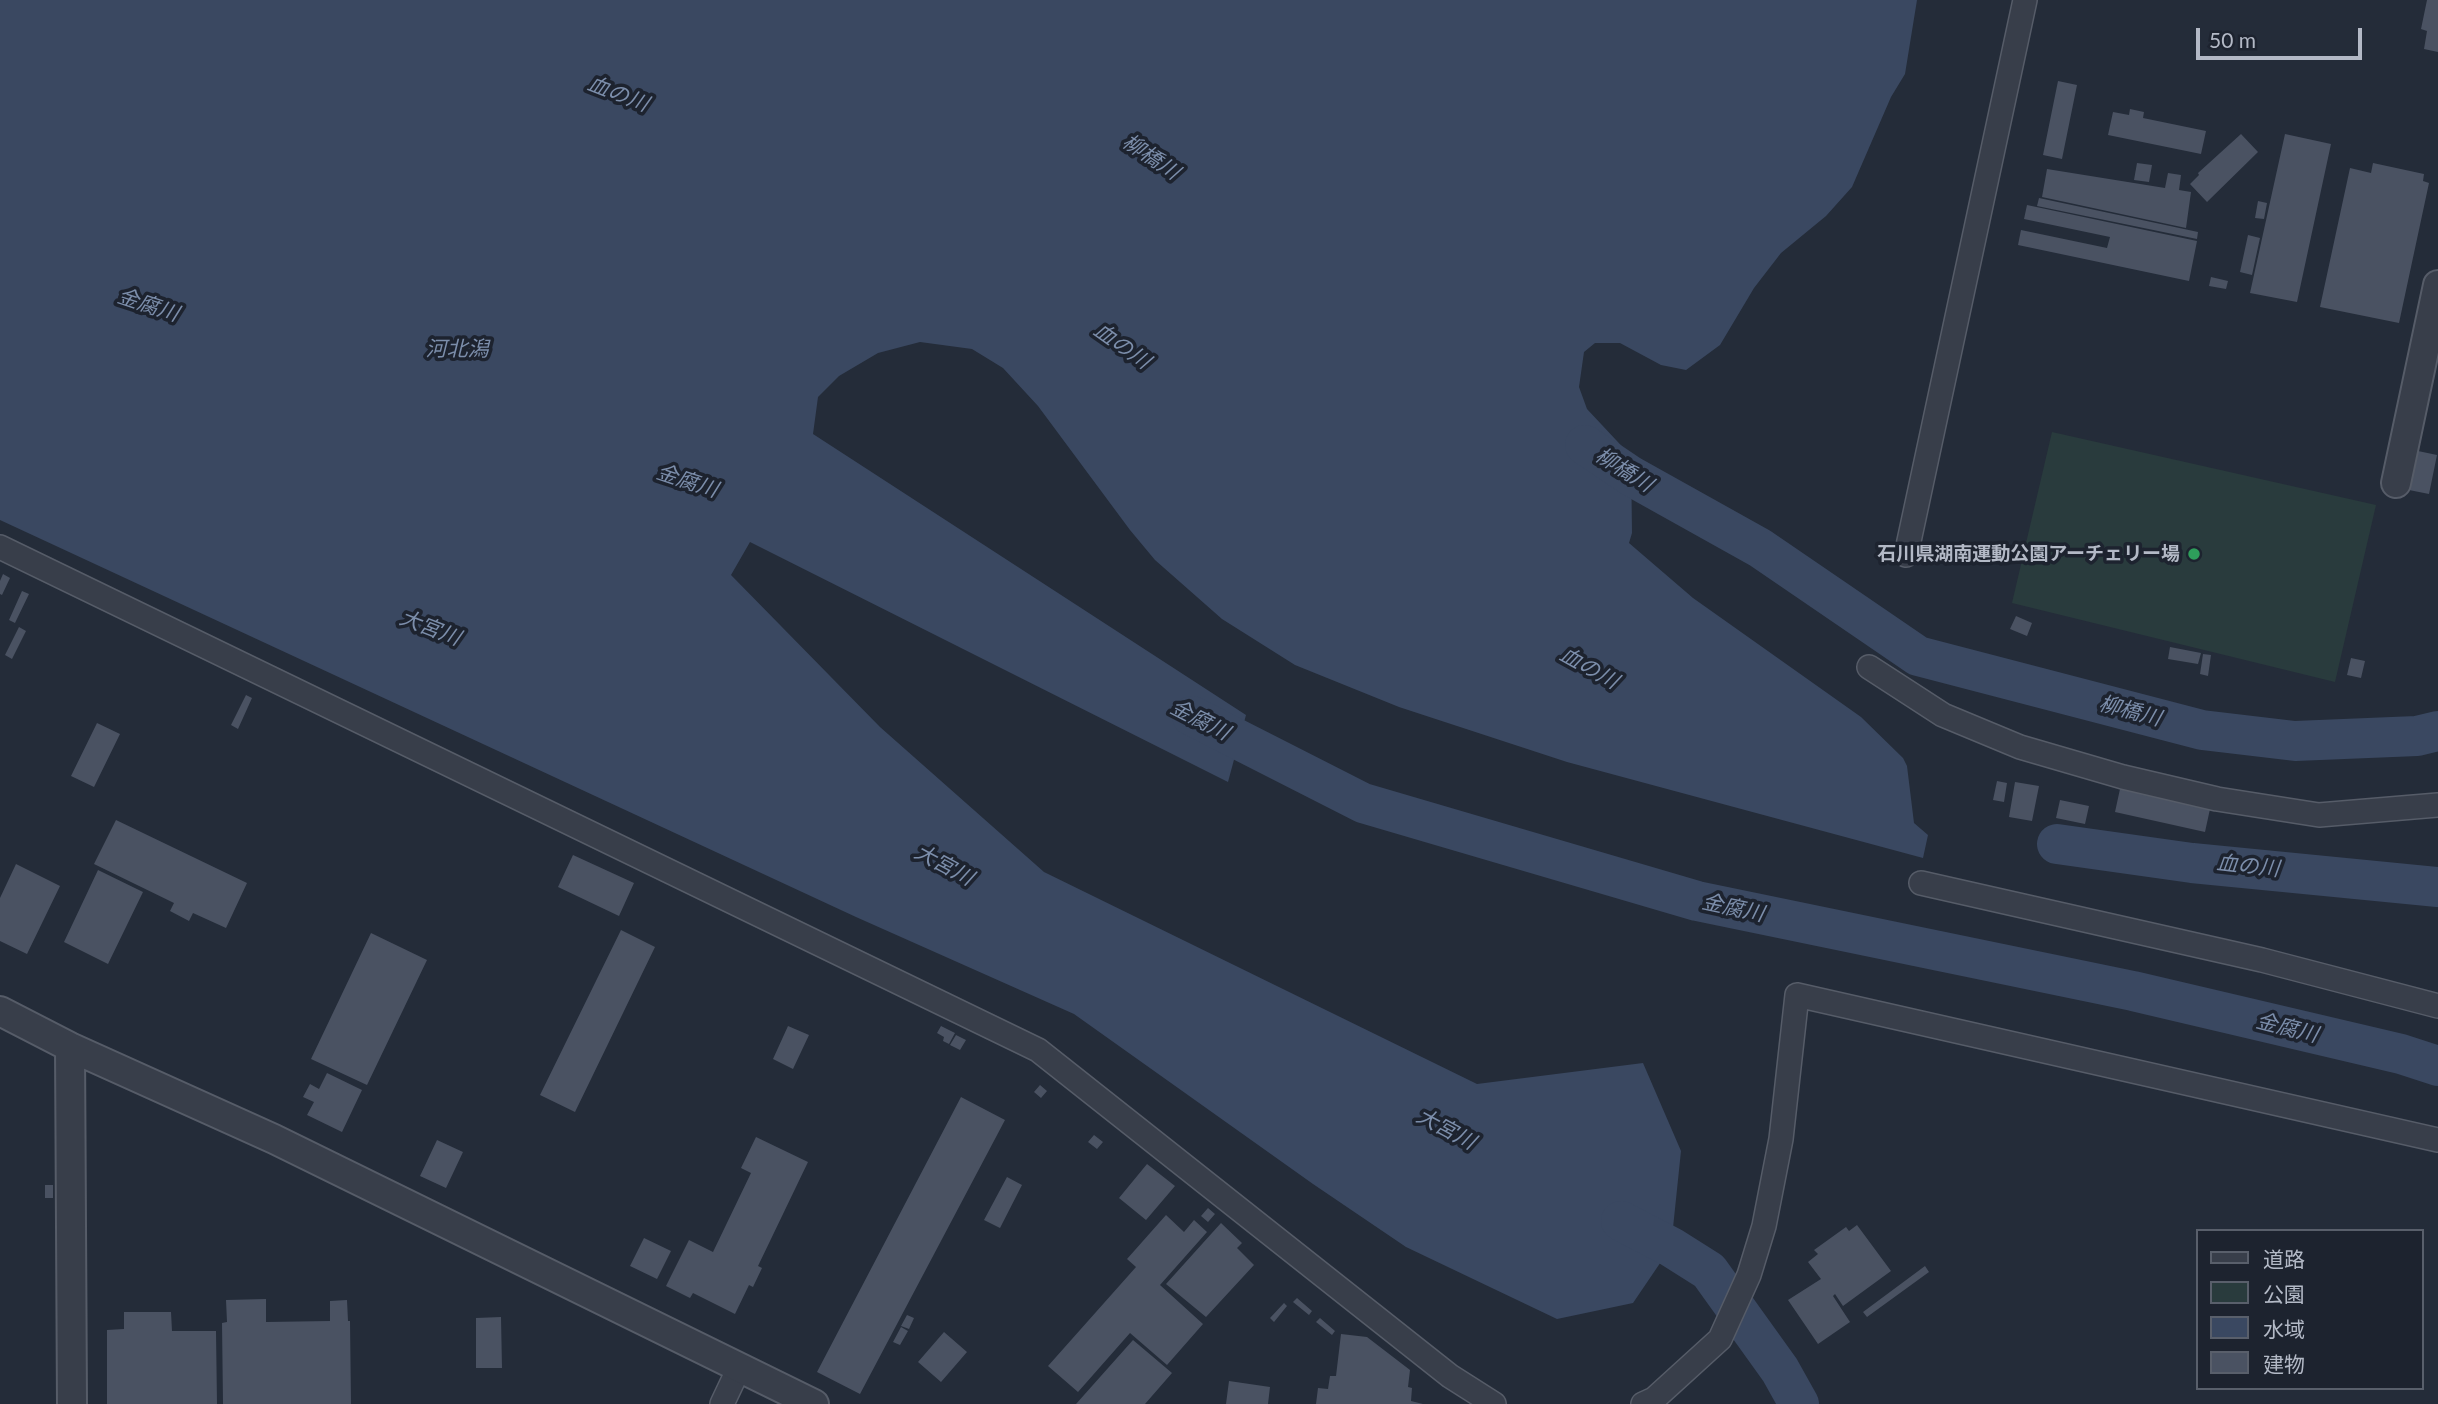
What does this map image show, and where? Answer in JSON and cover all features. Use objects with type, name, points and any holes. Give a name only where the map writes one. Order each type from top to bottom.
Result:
[{"type":"street","points":[[1906,555],[2025,0]]},
{"type":"street","points":[[2396,483],[2438,285]]},
{"type":"street","points":[[0,547],[1038,1050],[1450,1376],[1494,1404]]},
{"type":"street","points":[[1869,667],[1943,715],[2020,747],[2123,777],[2217,799],[2319,815],[2438,805]]},
{"type":"street","points":[[1920,883],[2262,960],[2438,1006]]},
{"type":"street","points":[[1643,1404],[1654,1399],[1720,1339],[1749,1275],[1764,1226],[1781,1139],[1797,995],[2438,1140]]},
{"type":"street","points":[[0,1011],[70,1047],[298,1151],[814,1404]]},
{"type":"street","points":[[70,1047],[72,1404]]},
{"type":"street","points":[[722,1404],[739,1368]]},
{"type":"green space","name":"石川県湖南運動公園アーチェリー場","points":[[2052,432],[2376,505],[2335,682],[2012,603]]},
{"type":"water","name":"河北潟","points":[[0,0],[1917,0],[1905,74],[1891,97],[1852,187],[1826,216],[1781,253],[1754,288],[1720,345],[1686,370],[1661,365],[1620,343],[1595,343],[1584,352],[1579,387],[1587,409],[1631,456],[1632,533],[1629,543],[1693,598],[1861,717],[1903,758],[1907,766],[1914,823],[1928,835],[1923,858],[1567,762],[1399,707],[1295,665],[1222,619],[1155,560],[1038,406],[1003,368],[972,349],[920,342],[878,353],[839,376],[818,397],[813,434],[1246,715],[1228,782],[750,542],[731,575],[880,727],[1044,872],[1477,1084],[1643,1063],[1681,1151],[1671,1247],[1633,1303],[1557,1319],[1406,1247],[1074,1014],[856,917],[0,520]]},
{"type":"building","points":[[2427,0],[2438,0],[2438,52],[2424,49],[2427,31],[2421,29]]},
{"type":"building","points":[[2058,81],[2077,85],[2062,159],[2043,155]]},
{"type":"building","points":[[2130,109],[2144,112],[2143,118],[2206,131],[2201,154],[2108,135],[2113,112],[2129,115]]},
{"type":"building","points":[[2241,134],[2258,152],[2207,202],[2190,184],[2198,173]]},
{"type":"building","points":[[2285,134],[2331,144],[2297,302],[2250,293]]},
{"type":"building","points":[[2137,163],[2152,165],[2149,182],[2134,180]]},
{"type":"building","points":[[2373,163],[2424,174],[2423,181],[2429,183],[2399,323],[2320,307],[2350,168],[2371,173]]},
{"type":"building","points":[[2047,169],[2165,188],[2168,173],[2181,175],[2179,190],[2191,192],[2186,228],[2042,197]]},
{"type":"building","points":[[2039,198],[2198,232],[2197,239],[2037,206]]},
{"type":"building","points":[[2258,201],[2267,203],[2264,219],[2255,218]]},
{"type":"building","points":[[2027,205],[2197,241],[2189,281],[2018,245],[2021,230],[2107,248],[2110,237],[2024,219]]},
{"type":"building","points":[[2248,235],[2260,238],[2252,275],[2240,272]]},
{"type":"building","points":[[2211,277],[2228,281],[2226,289],[2209,286]]},
{"type":"building","points":[[2418,451],[2437,455],[2429,494],[2409,490]]},
{"type":"building","points":[[3,574],[10,578],[2,595],[0,581]]},
{"type":"building","points":[[22,591],[29,594],[15,623],[9,620]]},
{"type":"building","points":[[2016,616],[2032,623],[2027,636],[2010,629]]},
{"type":"building","points":[[19,627],[26,631],[12,659],[5,655]]},
{"type":"building","points":[[2170,647],[2201,653],[2198,664],[2168,659]]},
{"type":"building","points":[[2203,654],[2211,655],[2208,676],[2200,674]]},
{"type":"building","points":[[2351,658],[2365,661],[2361,678],[2347,675]]},
{"type":"building","points":[[246,695],[252,698],[238,729],[231,725]]},
{"type":"building","points":[[97,723],[120,734],[94,787],[71,776]]},
{"type":"building","points":[[1997,781],[2007,783],[2004,802],[1993,800]]},
{"type":"building","points":[[2015,782],[2039,786],[2032,821],[2009,817]]},
{"type":"building","points":[[2120,789],[2210,809],[2205,832],[2115,812]]},
{"type":"building","points":[[2060,800],[2089,806],[2085,824],[2056,818]]},
{"type":"building","points":[[116,820],[247,883],[226,928],[193,913],[189,921],[170,911],[174,903],[94,864]]},
{"type":"building","points":[[573,855],[634,883],[619,916],[558,887]]},
{"type":"building","points":[[16,864],[60,886],[27,954],[0,941],[0,898]]},
{"type":"building","points":[[98,870],[143,892],[108,964],[64,942]]},
{"type":"building","points":[[621,930],[655,947],[575,1112],[540,1095]]},
{"type":"building","points":[[371,933],[427,960],[367,1085],[311,1059]]},
{"type":"building","points":[[788,1026],[809,1035],[793,1069],[773,1059]]},
{"type":"building","points":[[941,1026],[955,1033],[949,1044],[937,1033]]},
{"type":"building","points":[[956,1035],[966,1040],[960,1050],[950,1045]]},
{"type":"building","points":[[327,1073],[362,1090],[342,1132],[307,1115],[314,1102],[303,1097],[310,1084],[319,1089]]},
{"type":"building","points":[[1040,1085],[1047,1091],[1041,1098],[1034,1092]]},
{"type":"building","points":[[961,1097],[1005,1120],[860,1394],[817,1372]]},
{"type":"building","points":[[1094,1135],[1103,1142],[1097,1149],[1088,1142]]},
{"type":"building","points":[[756,1137],[808,1162],[758,1266],[762,1268],[753,1287],[749,1285],[735,1314],[693,1293],[690,1298],[666,1286],[689,1240],[713,1252],[751,1173],[741,1168]]},
{"type":"building","points":[[437,1140],[463,1152],[446,1188],[420,1176]]},
{"type":"building","points":[[1147,1164],[1175,1186],[1146,1220],[1119,1198]]},
{"type":"building","points":[[1007,1177],[1022,1185],[1000,1228],[984,1220]]},
{"type":"building","points":[[45,1185],[53,1185],[53,1198],[45,1198]]},
{"type":"building","points":[[1208,1208],[1215,1214],[1208,1222],[1201,1216]]},
{"type":"building","points":[[1166,1215],[1184,1232],[1194,1220],[1207,1232],[1160,1285],[1203,1324],[1167,1365],[1130,1333],[1078,1392],[1048,1366],[1136,1267],[1127,1259]]},
{"type":"building","points":[[1221,1223],[1242,1243],[1237,1248],[1254,1265],[1206,1317],[1166,1284]]},
{"type":"building","points":[[1857,1225],[1891,1271],[1843,1306],[1835,1294],[1833,1296],[1850,1322],[1818,1344],[1788,1300],[1821,1279],[1808,1262],[1818,1254],[1814,1250],[1846,1227],[1849,1231]]},
{"type":"building","points":[[644,1238],[671,1251],[657,1279],[630,1266]]},
{"type":"building","points":[[1925,1266],[1929,1272],[1867,1317],[1863,1312]]},
{"type":"building","points":[[1297,1298],[1312,1311],[1309,1315],[1293,1302]]},
{"type":"building","points":[[266,1299],[266,1322],[330,1321],[330,1301],[347,1300],[350,1321],[351,1404],[223,1404],[222,1323],[227,1322],[226,1300]]},
{"type":"building","points":[[1284,1303],[1287,1306],[1274,1322],[1270,1318]]},
{"type":"building","points":[[124,1312],[171,1312],[172,1331],[216,1331],[217,1404],[107,1404],[107,1330],[124,1329]]},
{"type":"building","points":[[907,1315],[914,1318],[909,1329],[901,1326]]},
{"type":"building","points":[[501,1317],[502,1368],[476,1368],[476,1318]]},
{"type":"building","points":[[1320,1318],[1335,1331],[1332,1335],[1316,1322]]},
{"type":"building","points":[[901,1327],[908,1331],[900,1345],[893,1342]]},
{"type":"building","points":[[944,1332],[967,1352],[941,1382],[918,1362]]},
{"type":"building","points":[[1341,1334],[1367,1337],[1410,1370],[1408,1387],[1412,1388],[1411,1401],[1423,1404],[1316,1404],[1318,1388],[1328,1389],[1330,1376],[1336,1376]]},
{"type":"building","points":[[1133,1340],[1172,1373],[1145,1404],[1076,1404]]},
{"type":"building","points":[[1229,1381],[1270,1387],[1268,1404],[1226,1404]]},
{"type":"waterway","name":"柳橋川","points":[[1585,445],[1631,476],[1760,548],[1918,656],[2202,730],[2295,741],[2417,736],[2438,731]]},
{"type":"waterway","name":"金腐川","points":[[1192,716],[1363,803],[1697,901],[2133,991],[2401,1054],[2438,1066]]},
{"type":"waterway","name":"血の川","points":[[2057,844],[2192,863],[2438,887]]},
{"type":"waterway","name":"大宮川","points":[[1621,1221],[1709,1271],[1780,1370],[1799,1404]]},
{"type":"place","name":"石川県湖南運動公園アーチェリー場","points":[[2194,554]]}]
